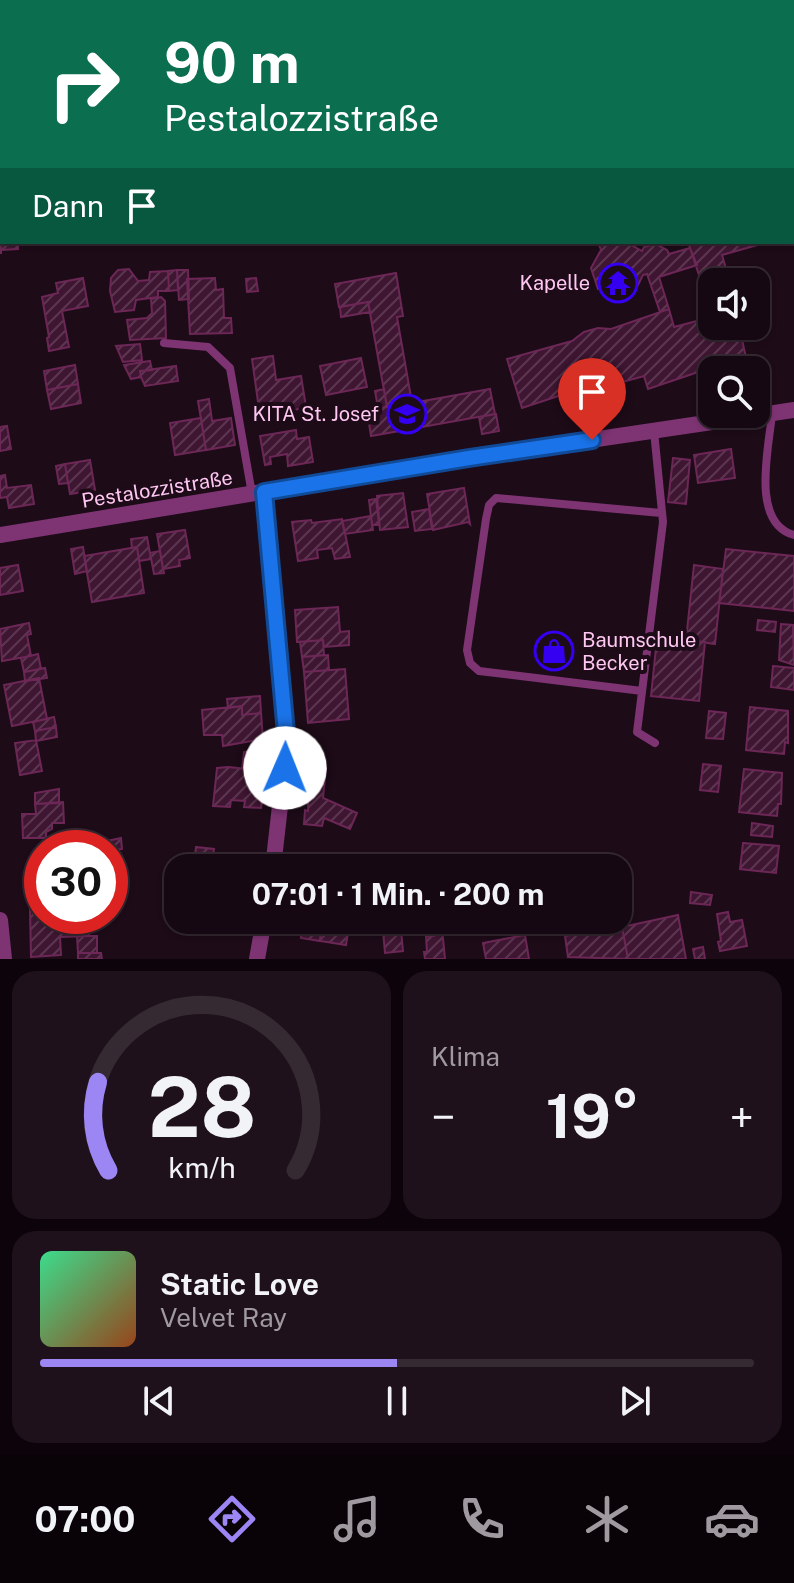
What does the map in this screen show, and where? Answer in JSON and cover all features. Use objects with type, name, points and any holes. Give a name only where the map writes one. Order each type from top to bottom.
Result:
[{"type":"street","name":"Pestalozzistraße","points":[[0,535],[469,458],[794,410]]},
{"type":"street","points":[[258,493],[287,744],[275,854]]},
{"type":"street","points":[[0,920],[4,959]]},
{"type":"street","points":[[257,959],[261,934]]},
{"type":"lane","points":[[164,343],[208,347],[230,368],[258,493]]},
{"type":"lane","points":[[772,414],[764,495],[779,527],[794,535]]},
{"type":"lane","points":[[654,431],[663,522],[637,732],[655,743]]},
{"type":"lane","points":[[642,691],[479,671],[470,663],[467,650],[486,519],[489,505],[496,498],[661,513]]},
{"type":"building","points":[[1,244],[18,244],[18,249],[1,250],[1,254]]},
{"type":"building","name":"Kapelle","points":[[599,244],[630,244],[642,251],[644,247],[656,244],[669,254],[690,248],[697,265],[659,277],[669,309],[660,312],[647,274],[643,275],[636,289],[615,296],[598,289],[591,268],[601,250]]},
{"type":"building","points":[[689,244],[761,244],[722,255],[726,268],[698,268],[698,272]]},
{"type":"building","points":[[129,269],[138,281],[149,280],[150,272],[168,271],[169,291],[158,291],[158,297],[136,300],[134,310],[115,312],[110,291],[111,278],[118,270]]},
{"type":"building","points":[[177,270],[178,290],[169,291],[168,271]]},
{"type":"building","points":[[177,270],[188,270],[189,299],[179,300]]},
{"type":"building","points":[[396,273],[403,316],[397,317],[412,403],[490,389],[495,414],[371,436],[367,410],[387,407],[368,302],[339,307],[335,284]]},
{"type":"building","points":[[83,278],[88,306],[62,311],[69,347],[49,351],[42,297],[58,293],[56,283]]},
{"type":"building","points":[[215,278],[216,290],[223,289],[224,318],[231,318],[232,333],[190,334],[187,279]]},
{"type":"building","points":[[256,278],[258,291],[247,292],[246,279]]},
{"type":"building","points":[[161,297],[165,301],[166,338],[130,340],[127,320],[147,318],[152,313],[151,299]]},
{"type":"building","points":[[368,302],[370,312],[341,317],[340,307]]},
{"type":"building","points":[[669,309],[674,327],[698,321],[698,340],[742,340],[746,356],[698,356],[698,372],[648,389],[644,376],[623,382],[619,378],[610,379],[522,408],[507,359],[572,341],[584,332],[598,328],[611,329]]},
{"type":"building","points":[[140,344],[142,360],[123,362],[116,346]]},
{"type":"building","points":[[273,356],[276,380],[301,376],[306,407],[279,414],[278,406],[259,409],[252,359]]},
{"type":"building","points":[[361,358],[367,387],[326,395],[320,366]]},
{"type":"building","points":[[150,361],[152,370],[140,371],[141,377],[131,379],[124,365]]},
{"type":"building","points":[[75,365],[78,384],[47,390],[44,371]]},
{"type":"building","points":[[176,366],[178,381],[145,386],[140,371]]},
{"type":"building","points":[[78,384],[81,403],[51,409],[47,390]]},
{"type":"building","points":[[384,389],[387,407],[378,408],[375,391]]},
{"type":"building","points":[[209,399],[212,421],[231,418],[235,445],[206,450],[198,401]]},
{"type":"building","points":[[496,414],[499,431],[482,434],[479,417]]},
{"type":"building","points":[[201,418],[206,450],[175,455],[170,423]]},
{"type":"building","points":[[7,426],[11,449],[0,451],[0,427]]},
{"type":"building","points":[[296,430],[297,439],[309,437],[313,462],[288,466],[287,454],[270,457],[271,464],[265,465],[260,436]]},
{"type":"building","points":[[731,449],[735,478],[698,483],[694,455]]},
{"type":"building","points":[[673,458],[690,460],[686,504],[668,502]]},
{"type":"building","points":[[90,460],[95,490],[70,494],[65,464]]},
{"type":"building","points":[[65,464],[68,483],[59,484],[56,466]]},
{"type":"building","points":[[5,475],[7,488],[31,485],[34,504],[9,508],[7,497],[0,498],[0,476]]},
{"type":"building","points":[[464,488],[470,524],[433,530],[427,494]]},
{"type":"building","points":[[403,493],[408,527],[380,530],[377,496]]},
{"type":"building","points":[[376,499],[379,524],[372,525],[369,500]]},
{"type":"building","points":[[429,509],[432,529],[415,531],[412,512]]},
{"type":"building","points":[[371,516],[373,530],[345,534],[342,521]]},
{"type":"building","points":[[342,519],[350,557],[335,559],[332,548],[317,550],[318,558],[298,561],[292,522]]},
{"type":"building","points":[[185,530],[190,558],[179,560],[180,566],[163,569],[157,534]]},
{"type":"building","points":[[147,537],[151,559],[139,561],[137,547],[132,548],[131,539]]},
{"type":"building","points":[[83,547],[87,571],[75,574],[71,549]]},
{"type":"building","points":[[137,547],[144,593],[92,602],[84,556]]},
{"type":"building","points":[[726,549],[794,556],[794,611],[719,603]]},
{"type":"building","points":[[160,551],[164,573],[154,574],[150,553]]},
{"type":"building","points":[[18,565],[23,591],[0,595],[0,568]]},
{"type":"building","points":[[694,565],[723,569],[715,644],[686,640]]},
{"type":"building","points":[[338,607],[340,632],[349,631],[349,645],[324,647],[323,640],[297,642],[295,610]]},
{"type":"building","points":[[758,620],[776,622],[775,632],[757,630]]},
{"type":"building","points":[[29,623],[31,634],[27,635],[31,656],[2,661],[0,629]]},
{"type":"building","points":[[781,624],[793,625],[794,665],[779,660]]},
{"type":"building","points":[[657,638],[705,642],[699,701],[651,696]]},
{"type":"building","points":[[323,640],[324,655],[302,657],[300,642]]},
{"type":"building","points":[[38,654],[41,669],[24,672],[21,658]]},
{"type":"building","points":[[328,655],[329,670],[304,672],[302,657]]},
{"type":"building","points":[[773,666],[794,668],[794,690],[771,687]]},
{"type":"building","points":[[45,668],[47,678],[25,681],[24,672]]},
{"type":"building","points":[[345,669],[349,719],[308,723],[304,672]]},
{"type":"building","points":[[39,678],[47,719],[12,726],[4,685]]},
{"type":"building","points":[[260,696],[261,713],[242,715],[242,706],[228,708],[227,699]]},
{"type":"building","points":[[242,706],[242,715],[261,713],[263,739],[223,746],[222,735],[204,735],[202,710]]},
{"type":"building","points":[[750,707],[788,711],[788,743],[785,742],[784,754],[746,750]]},
{"type":"building","points":[[709,711],[726,713],[723,739],[706,738]]},
{"type":"building","points":[[54,717],[56,727],[35,731],[33,722]]},
{"type":"building","points":[[56,727],[57,737],[36,741],[35,731]]},
{"type":"building","points":[[36,740],[42,771],[20,775],[15,743]]},
{"type":"building","points":[[265,748],[263,771],[242,769],[244,752]]},
{"type":"building","points":[[703,764],[721,766],[718,792],[700,790]]},
{"type":"building","points":[[309,767],[326,768],[323,798],[357,813],[350,829],[324,818],[322,826],[304,824],[305,810],[308,811]]},
{"type":"building","points":[[217,768],[268,771],[265,802],[262,801],[261,808],[244,807],[245,801],[231,800],[230,807],[213,806]]},
{"type":"building","points":[[744,769],[782,773],[781,804],[778,804],[777,816],[739,812]]},
{"type":"building","points":[[59,789],[59,803],[35,804],[35,793]]},
{"type":"building","points":[[63,802],[64,823],[52,823],[50,830],[24,830],[23,838],[22,814],[36,814],[35,804]]},
{"type":"building","points":[[752,823],[773,826],[772,837],[751,835]]},
{"type":"building","points":[[743,843],[779,846],[776,873],[740,869]]},
{"type":"building","points":[[196,847],[214,849],[213,854],[195,854]]},
{"type":"building","points":[[691,892],[712,895],[710,905],[690,903]]},
{"type":"building","points":[[728,912],[730,922],[742,920],[747,946],[720,951],[717,914]]},
{"type":"building","points":[[678,915],[686,959],[628,959],[623,934],[632,934],[632,925]]},
{"type":"building","points":[[31,934],[89,934],[60,937],[61,955],[31,957]]},
{"type":"building","points":[[301,934],[321,934],[320,941],[301,938]]},
{"type":"building","points":[[321,934],[348,934],[346,945],[320,941]]},
{"type":"building","points":[[383,934],[401,934],[403,951],[385,953]]},
{"type":"building","points":[[443,934],[445,959],[425,959],[426,937]]},
{"type":"building","points":[[623,934],[628,959],[568,957],[565,936]]},
{"type":"building","points":[[525,935],[529,959],[486,959],[483,943]]},
{"type":"building","points":[[77,936],[97,936],[97,953],[78,953]]},
{"type":"building","points":[[703,947],[705,959],[695,959],[693,949]]},
{"type":"building","points":[[78,953],[101,953],[102,959],[78,959]]},
{"type":"place","name":"Kapelle","points":[[618,283]]},
{"type":"place","name":"KITA St. Josef","points":[[407,414]]},
{"type":"place","name":"Baumschule Becker","points":[[554,651]]},
{"type":"route","points":[[285,768],[287,744],[264,492],[592,440]]}]
